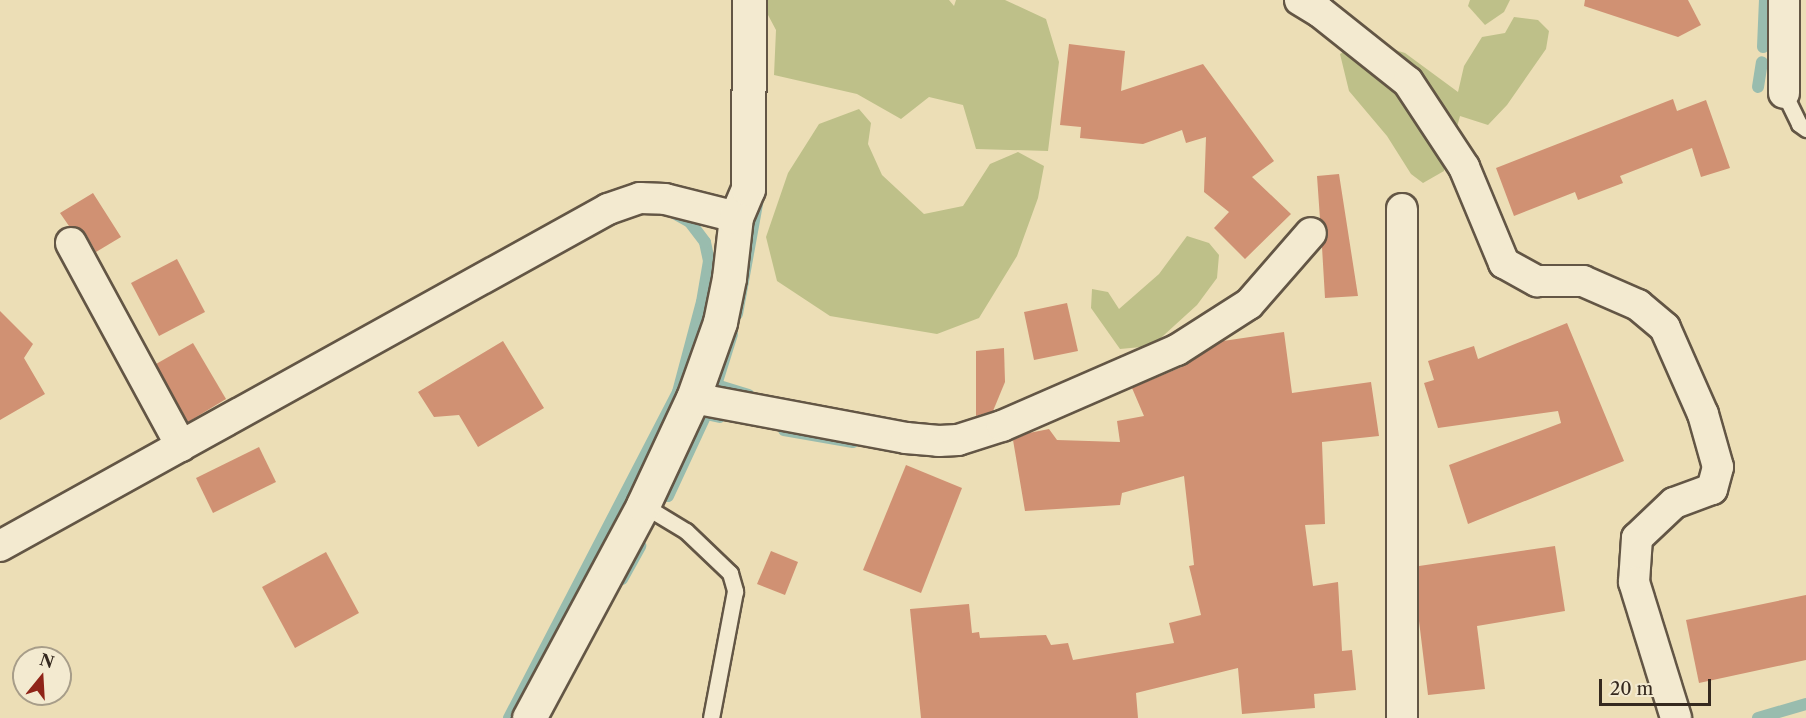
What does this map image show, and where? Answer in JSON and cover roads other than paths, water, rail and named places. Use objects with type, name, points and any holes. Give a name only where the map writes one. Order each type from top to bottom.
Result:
[{"type":"street","points":[[529,718],[644,506],[693,398],[720,322],[736,217],[748,189],[749,0]]},
{"type":"street","points":[[1784,0],[1784,93]]},
{"type":"street","points":[[1313,4],[1408,82],[1464,167],[1504,263],[1537,281],[1583,281],[1638,305],[1665,328],[1703,414],[1718,467],[1712,489],[1674,503],[1637,538],[1634,582],[1677,718]]},
{"type":"street","points":[[0,546],[608,209],[640,198],[664,199],[736,217]]},
{"type":"street","points":[[1402,209],[1402,718]]},
{"type":"street","points":[[693,398],[906,438],[958,440],[1002,426],[1132,372],[1178,350],[1248,304],[1311,233]]},
{"type":"street","points":[[71,243],[181,446]]},
{"type":"lane","points":[[1784,93],[1799,124],[1806,129]]},
{"type":"lane","points":[[644,506],[686,531],[730,573],[735,591],[711,718]]},
{"type":"waterway","points":[[1763,47],[1765,0]]},
{"type":"waterway","points":[[1758,87],[1762,62]]},
{"type":"waterway","points":[[737,314],[759,193]]},
{"type":"waterway","points":[[509,718],[678,392],[702,302],[709,261],[705,242],[690,222],[672,212]]},
{"type":"waterway","points":[[732,334],[716,385],[749,395]]},
{"type":"waterway","points":[[668,496],[706,414],[720,417]]},
{"type":"waterway","points":[[784,430],[853,442]]},
{"type":"waterway","points":[[622,579],[640,546]]},
{"type":"waterway","points":[[1758,718],[1806,704]]}]
